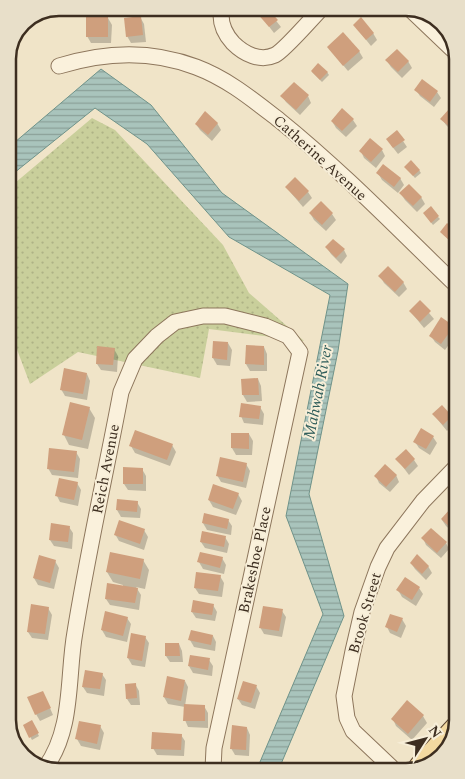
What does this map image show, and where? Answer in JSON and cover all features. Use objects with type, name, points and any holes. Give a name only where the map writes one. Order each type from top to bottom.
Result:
[{"type":"main road","points":[[429,756],[443,740]]},
{"type":"street","points":[[220,16],[230,40],[244,52],[255,57],[276,55],[314,16]]},
{"type":"street","points":[[422,20],[445,42]]},
{"type":"street","name":"Catherine Avenue","points":[[59,66],[99,56],[123,54],[169,59],[198,68],[223,79],[241,90],[329,163],[449,278]]},
{"type":"street","name":"Reich Avenue","points":[[50,761],[64,727],[74,633],[121,392],[134,359],[174,322],[203,316],[225,316],[265,326],[288,336],[300,352]]},
{"type":"street","name":"Brakeshoe Place","points":[[213,763],[214,748],[300,352]]},
{"type":"street","name":"Brook Street","points":[[387,763],[353,731],[347,718],[344,696],[353,651],[362,612],[387,548],[423,501],[449,475]]},
{"type":"green space","points":[[92,118],[115,130],[223,245],[249,293],[304,341],[209,329],[200,378],[78,352],[30,384],[16,347],[16,182]]},
{"type":"water","name":"Mahwah River","points":[[101,69],[151,105],[222,193],[348,284],[338,351],[309,494],[344,616],[281,763],[260,763],[323,614],[286,516],[330,295],[229,237],[147,144],[95,108],[16,171],[16,141]]},
{"type":"building","points":[[86,16],[108,17],[108,37],[86,37]]},
{"type":"building","points":[[141,16],[143,35],[126,37],[124,18]]},
{"type":"building","points":[[259,16],[274,16],[278,20],[269,27]]},
{"type":"building","points":[[361,17],[374,33],[366,40],[353,25]]},
{"type":"building","points":[[343,32],[360,51],[343,66],[327,47]]},
{"type":"building","points":[[397,49],[409,61],[398,72],[385,60]]},
{"type":"building","points":[[318,63],[328,72],[320,80],[311,71]]},
{"type":"building","points":[[422,79],[438,91],[430,102],[414,90]]},
{"type":"building","points":[[294,82],[309,95],[296,110],[280,96]]},
{"type":"building","points":[[342,108],[354,119],[342,131],[331,121]]},
{"type":"building","points":[[449,109],[449,126],[440,119]]},
{"type":"building","points":[[205,111],[218,123],[208,135],[195,124]]},
{"type":"building","points":[[397,130],[405,140],[393,148],[386,139]]},
{"type":"building","points":[[370,138],[383,149],[371,162],[359,151]]},
{"type":"building","points":[[411,160],[420,170],[413,176],[404,167]]},
{"type":"building","points":[[383,164],[401,178],[394,187],[376,173]]},
{"type":"building","points":[[295,177],[309,191],[299,201],[285,187]]},
{"type":"building","points":[[409,184],[422,197],[413,206],[399,193]]},
{"type":"building","points":[[321,201],[333,213],[322,225],[309,213]]},
{"type":"building","points":[[431,206],[439,216],[431,223],[423,213]]},
{"type":"building","points":[[447,223],[449,225],[449,240],[440,232]]},
{"type":"building","points":[[333,239],[345,249],[336,258],[325,247]]},
{"type":"building","points":[[388,266],[404,282],[395,292],[378,276]]},
{"type":"building","points":[[420,300],[431,311],[420,322],[409,311]]},
{"type":"building","points":[[441,317],[449,323],[449,333],[441,344],[429,336]]},
{"type":"building","points":[[213,341],[228,342],[227,360],[212,358]]},
{"type":"building","points":[[246,345],[264,346],[264,365],[245,364]]},
{"type":"building","points":[[97,346],[115,348],[113,365],[96,364]]},
{"type":"building","points":[[64,368],[87,373],[83,394],[60,390]]},
{"type":"building","points":[[258,378],[259,395],[242,395],[241,379]]},
{"type":"building","points":[[70,402],[90,407],[82,440],[62,435]]},
{"type":"building","points":[[241,403],[261,406],[259,419],[239,417]]},
{"type":"building","points":[[442,405],[449,413],[449,419],[443,425],[432,414]]},
{"type":"building","points":[[421,428],[434,436],[426,449],[413,442]]},
{"type":"building","points":[[135,430],[173,444],[167,460],[129,446]]},
{"type":"building","points":[[231,433],[249,433],[249,449],[231,448]]},
{"type":"building","points":[[49,448],[77,451],[74,472],[47,469]]},
{"type":"building","points":[[406,449],[415,459],[405,469],[395,459]]},
{"type":"building","points":[[220,457],[247,463],[243,482],[216,476]]},
{"type":"building","points":[[385,464],[397,475],[386,487],[374,476]]},
{"type":"building","points":[[123,467],[143,468],[143,484],[123,484]]},
{"type":"building","points":[[59,478],[78,482],[74,500],[55,496]]},
{"type":"building","points":[[213,484],[239,493],[233,509],[208,500]]},
{"type":"building","points":[[117,499],[138,501],[137,512],[116,510]]},
{"type":"building","points":[[449,510],[449,526],[441,519]]},
{"type":"building","points":[[204,513],[229,519],[227,529],[202,523]]},
{"type":"building","points":[[119,520],[145,529],[140,544],[114,535]]},
{"type":"building","points":[[51,523],[70,526],[68,542],[49,540]]},
{"type":"building","points":[[431,528],[447,542],[437,553],[421,538]]},
{"type":"building","points":[[202,531],[226,536],[224,547],[200,542]]},
{"type":"building","points":[[110,552],[144,559],[140,579],[106,572]]},
{"type":"building","points":[[200,552],[223,557],[220,568],[197,562]]},
{"type":"building","points":[[417,554],[429,566],[422,574],[410,563]]},
{"type":"building","points":[[39,555],[56,560],[50,583],[33,578]]},
{"type":"building","points":[[196,572],[221,575],[218,591],[194,588]]},
{"type":"building","points":[[405,577],[420,587],[412,600],[396,590]]},
{"type":"building","points":[[107,583],[138,588],[135,603],[105,599]]},
{"type":"building","points":[[193,600],[214,604],[212,615],[191,612]]},
{"type":"building","points":[[31,604],[49,607],[45,634],[27,632]]},
{"type":"building","points":[[263,606],[283,609],[279,631],[259,628]]},
{"type":"building","points":[[105,611],[128,617],[123,636],[101,630]]},
{"type":"building","points":[[390,614],[403,618],[397,632],[385,627]]},
{"type":"building","points":[[191,630],[213,635],[211,645],[188,640]]},
{"type":"building","points":[[131,633],[146,636],[142,661],[127,658]]},
{"type":"building","points":[[165,643],[179,643],[180,656],[165,656]]},
{"type":"building","points":[[190,655],[210,658],[208,670],[188,666]]},
{"type":"building","points":[[85,670],[103,673],[100,689],[82,687]]},
{"type":"building","points":[[167,676],[185,680],[181,701],[163,697]]},
{"type":"building","points":[[243,681],[257,685],[251,703],[237,699]]},
{"type":"building","points":[[136,683],[137,698],[126,699],[125,684]]},
{"type":"building","points":[[43,691],[51,708],[35,715],[27,697]]},
{"type":"building","points":[[407,700],[424,715],[408,734],[391,719]]},
{"type":"building","points":[[184,704],[205,705],[205,721],[183,721]]},
{"type":"building","points":[[32,720],[39,733],[29,738],[23,725]]},
{"type":"building","points":[[79,721],[101,725],[97,744],[75,739]]},
{"type":"building","points":[[232,725],[247,727],[246,750],[230,749]]},
{"type":"building","points":[[152,732],[182,734],[181,750],[151,749]]}]
